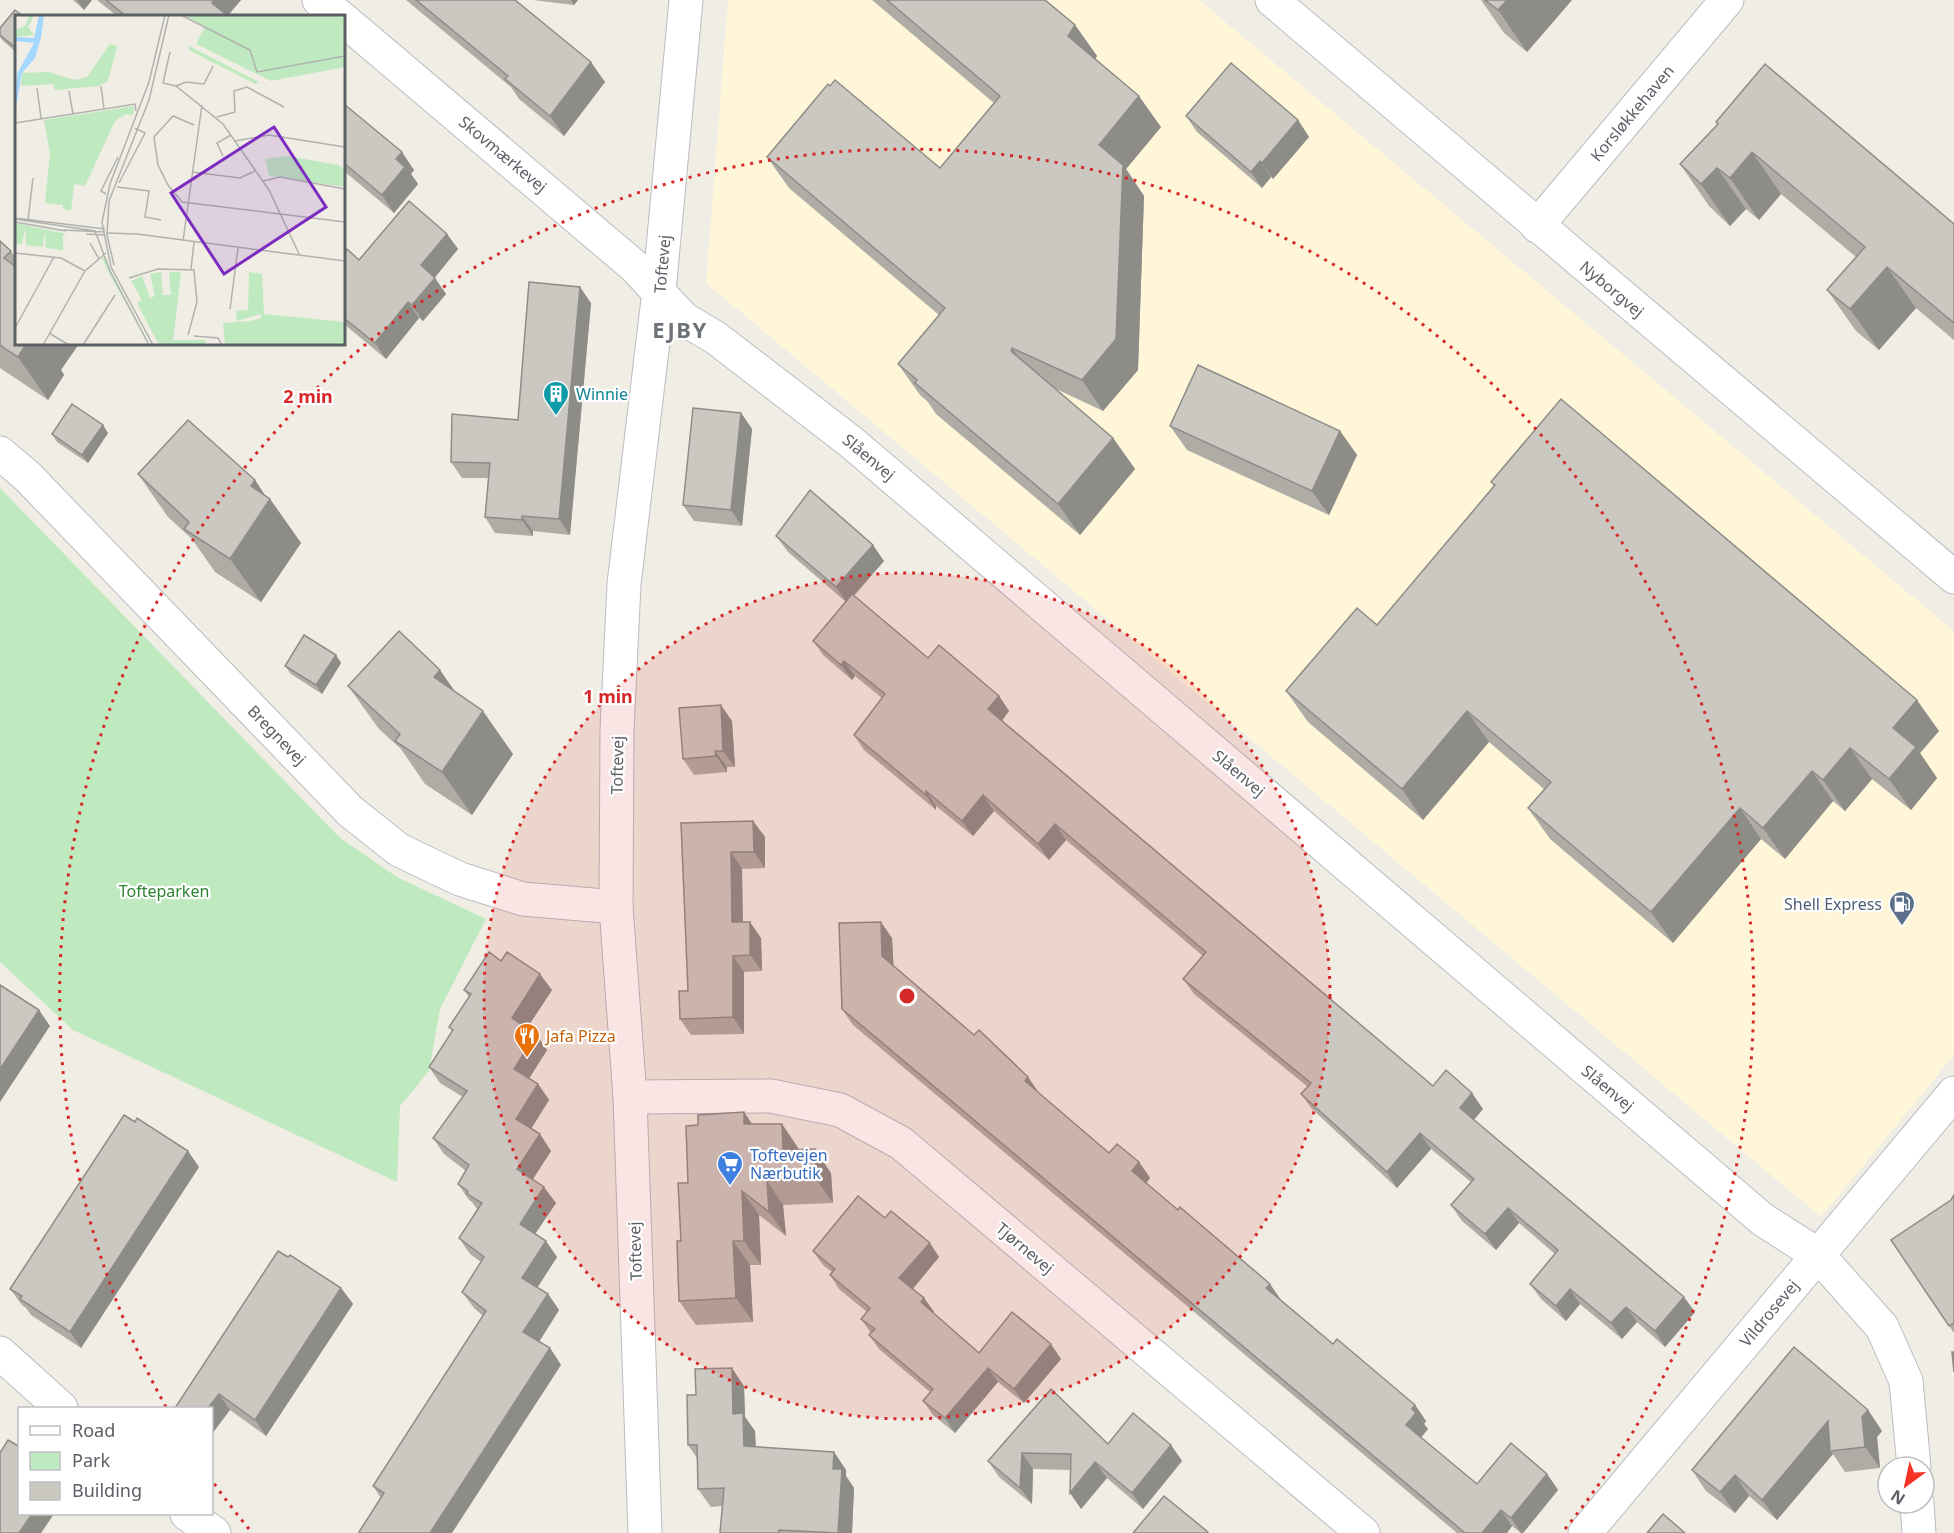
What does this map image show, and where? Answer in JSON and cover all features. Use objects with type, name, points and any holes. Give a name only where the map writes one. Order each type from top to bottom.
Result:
[{"type":"street","points":[[319,0],[338,15]]},
{"type":"street","name":"Toftevej","points":[[645,1533],[630,1097],[616,907],[617,730],[624,584],[659,291],[686,0]]},
{"type":"street","name":"Nyborgvej","points":[[1272,0],[1954,577]]},
{"type":"street","name":"Korsløkkehaven","points":[[1537,226],[1727,0]]},
{"type":"street","name":"Skovmærkevej","points":[[345,21],[489,142],[659,291]]},
{"type":"street","name":"Slåenvej","points":[[659,291],[684,319],[716,338],[860,450],[1762,1219],[1818,1255],[1882,1327],[1906,1381],[1913,1455]]},
{"type":"street","name":"Bregnevej","points":[[0,453],[28,477],[350,811],[399,850],[460,879],[523,899],[616,907]]},
{"type":"street","name":"Vildrosevej","points":[[1585,1533],[1954,1093]]},
{"type":"street","name":"Tjørnevej","points":[[630,1097],[771,1096],[840,1110],[901,1143],[1363,1533]]},
{"type":"street","points":[[0,1353],[60,1407]]},
{"type":"street","points":[[188,1515],[214,1533]]},
{"type":"street","points":[[1918,1515],[1919,1533]]},
{"type":"shaded area","points":[[728,0],[1199,0],[1954,631],[1954,1055],[1821,1217],[706,283]]},
{"type":"green space","name":"Tofteparken","points":[[0,488],[340,838],[397,877],[486,919],[440,1009],[429,1071],[400,1106],[397,1182],[73,1030],[0,962]]},
{"type":"building","points":[[106,0],[214,0],[212,3],[227,15],[125,15]]},
{"type":"building","points":[[416,0],[515,0],[591,62],[550,116],[505,79],[508,76]]},
{"type":"building","points":[[887,0],[1045,0],[1075,25],[1068,36],[1139,96],[1099,145],[1123,165],[1116,339],[1082,380],[1012,348],[1011,351],[1113,438],[1058,504],[915,383],[917,380],[898,364],[945,308],[767,157],[828,84],[830,86],[835,80],[940,168],[1000,96]]},
{"type":"building","points":[[1485,0],[1507,0],[1498,10]]},
{"type":"building","points":[[15,10],[22,15],[15,15],[15,47],[0,35],[0,28]]},
{"type":"building","points":[[1231,63],[1298,120],[1262,163],[1260,161],[1251,172],[1186,116]]},
{"type":"building","points":[[1765,64],[1954,224],[1954,323],[1887,267],[1850,309],[1827,290],[1865,247],[1752,152],[1730,178],[1717,168],[1701,184],[1680,164],[1718,124],[1716,122]]},
{"type":"building","points":[[345,105],[402,152],[396,159],[405,167],[382,195],[345,164]]},
{"type":"building","points":[[409,201],[447,234],[421,265],[435,278],[412,305],[408,302],[375,343],[345,319],[345,252],[347,249],[359,260]]},
{"type":"building","points":[[0,241],[11,251],[4,258],[15,266],[15,345],[25,345],[18,357],[0,345]]},
{"type":"building","points":[[529,282],[580,287],[559,519],[522,516],[522,520],[485,517],[490,463],[451,462],[452,414],[518,420]]},
{"type":"building","points":[[1198,365],[1340,431],[1312,491],[1170,426]]},
{"type":"building","points":[[1561,399],[1917,700],[1893,728],[1916,747],[1889,779],[1850,748],[1823,780],[1812,771],[1763,828],[1740,808],[1651,912],[1528,808],[1551,782],[1467,711],[1402,789],[1286,691],[1357,608],[1377,625],[1495,485],[1491,482]]},
{"type":"building","points":[[72,404],[103,425],[82,455],[52,434]]},
{"type":"building","points":[[693,408],[741,413],[731,510],[683,505]]},
{"type":"building","points":[[188,420],[255,480],[251,486],[270,499],[230,559],[184,529],[189,522],[138,474]]},
{"type":"building","points":[[810,490],[873,545],[836,587],[776,536]]},
{"type":"building","points":[[852,594],[928,658],[939,645],[999,696],[988,709],[1433,1086],[1446,1070],[1472,1093],[1460,1108],[1684,1297],[1655,1331],[1626,1307],[1611,1323],[1570,1289],[1556,1306],[1530,1284],[1558,1250],[1508,1208],[1485,1234],[1451,1205],[1474,1179],[1420,1133],[1387,1172],[1301,1094],[1311,1083],[1183,979],[1206,952],[1055,824],[1038,844],[983,795],[962,821],[926,791],[926,795],[854,735],[885,694],[844,661],[841,665],[813,641]]},
{"type":"building","points":[[399,631],[440,670],[434,677],[483,711],[442,772],[395,741],[400,734],[348,686]]},
{"type":"building","points":[[304,635],[336,655],[316,685],[285,666]]},
{"type":"building","points":[[721,705],[723,751],[715,751],[716,756],[683,759],[679,708]]},
{"type":"building","points":[[753,821],[754,852],[731,852],[732,922],[750,922],[750,955],[733,956],[733,1017],[680,1019],[679,991],[688,991],[681,823]]},
{"type":"building","points":[[881,922],[882,956],[974,1035],[979,1030],[1028,1077],[1025,1081],[1109,1153],[1117,1144],[1139,1162],[1132,1171],[1178,1210],[1180,1207],[1270,1284],[1266,1288],[1333,1344],[1337,1339],[1415,1405],[1412,1409],[1416,1413],[1406,1425],[1477,1484],[1511,1443],[1547,1474],[1511,1518],[1501,1510],[1482,1533],[1465,1533],[842,1009],[839,923]]},
{"type":"building","points":[[489,952],[501,961],[507,952],[540,974],[512,1018],[536,1034],[514,1069],[538,1084],[516,1119],[540,1134],[517,1169],[544,1187],[520,1224],[546,1241],[522,1278],[548,1294],[523,1332],[550,1348],[430,1533],[360,1533],[384,1493],[373,1486],[486,1311],[462,1292],[484,1257],[459,1238],[482,1203],[467,1194],[468,1191],[458,1184],[469,1165],[433,1138],[467,1091],[429,1067],[453,1030],[449,1027],[471,994],[464,990]]},
{"type":"building","points":[[0,985],[39,1010],[0,1069]]},
{"type":"building","points":[[744,1112],[744,1124],[782,1124],[783,1150],[815,1149],[816,1179],[767,1181],[769,1212],[742,1191],[744,1241],[733,1241],[736,1298],[679,1301],[677,1241],[681,1241],[678,1183],[688,1183],[686,1126],[698,1125],[698,1115]]},
{"type":"building","points":[[124,1115],[135,1122],[137,1118],[188,1151],[70,1332],[20,1299],[22,1296],[10,1289]]},
{"type":"building","points":[[1954,1195],[1954,1323],[1949,1326],[1891,1240],[1951,1200]]},
{"type":"building","points":[[858,1196],[885,1218],[891,1211],[930,1243],[899,1278],[924,1298],[921,1302],[979,1353],[1012,1312],[1051,1344],[1014,1389],[988,1368],[945,1418],[923,1401],[933,1389],[869,1335],[875,1329],[861,1319],[870,1308],[830,1275],[835,1269],[813,1251]]},
{"type":"building","points":[[278,1251],[288,1257],[290,1255],[341,1288],[255,1420],[219,1394],[209,1407],[176,1407]]},
{"type":"building","points":[[1794,1347],[1868,1410],[1862,1417],[1865,1447],[1830,1451],[1828,1421],[1762,1500],[1735,1475],[1720,1492],[1692,1470]]},
{"type":"building","points":[[732,1368],[733,1414],[743,1413],[744,1446],[834,1452],[833,1469],[842,1469],[838,1533],[779,1530],[778,1533],[720,1533],[724,1488],[698,1489],[697,1445],[688,1445],[687,1395],[696,1395],[695,1369]]},
{"type":"building","points":[[1051,1389],[1108,1444],[1133,1413],[1171,1445],[1132,1493],[1095,1462],[1070,1493],[1071,1454],[1022,1453],[1020,1488],[988,1461]]},
{"type":"building","points":[[8,1440],[18,1446],[18,1515],[31,1515],[19,1533],[0,1533],[0,1453]]},
{"type":"building","points":[[1164,1496],[1208,1532],[1133,1533]]},
{"type":"building","points":[[1663,1514],[1685,1533],[1647,1533]]},
{"type":"place","name":"Winnie","points":[[556,417]]},
{"type":"place","name":"Shell Express","points":[[1902,927]]},
{"type":"place","name":"Jafa Pizza","points":[[527,1059]]},
{"type":"place","name":"Toftevejen Nærbutik","points":[[730,1187]]},
{"type":"district","name":"EJBY","points":[[680,330]]}]
